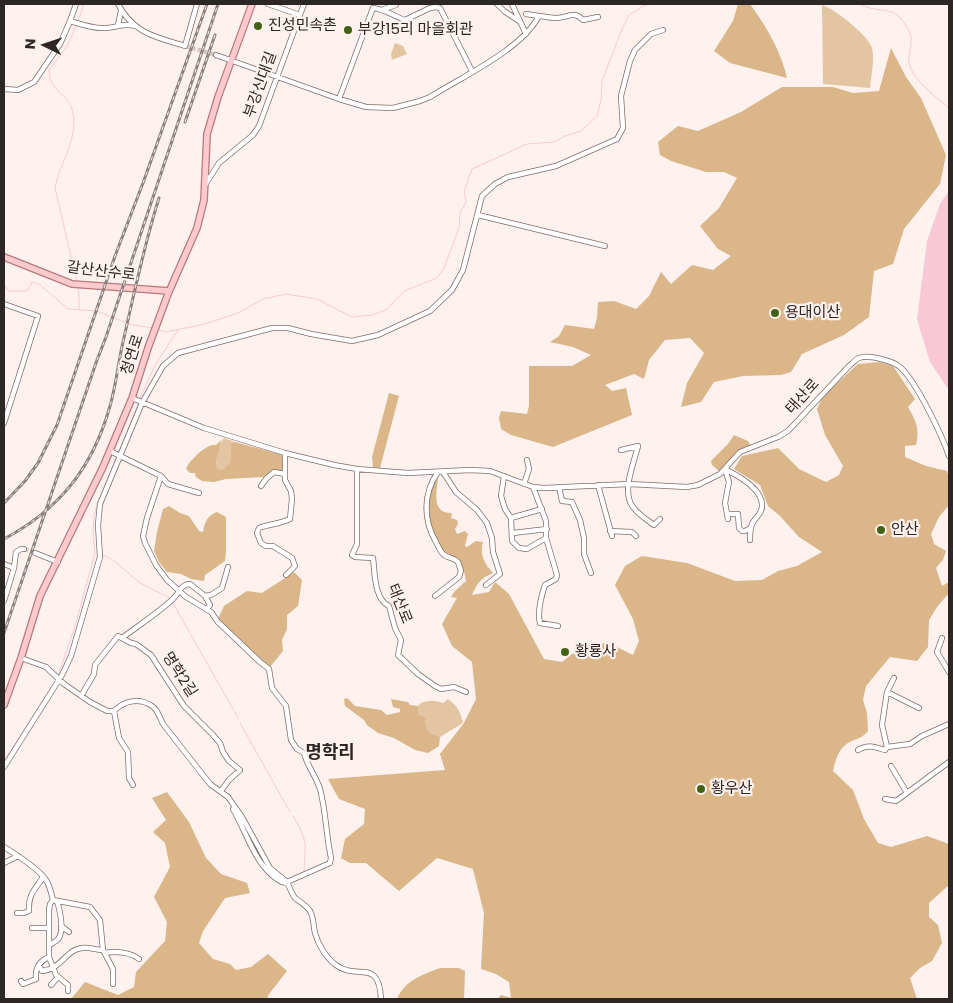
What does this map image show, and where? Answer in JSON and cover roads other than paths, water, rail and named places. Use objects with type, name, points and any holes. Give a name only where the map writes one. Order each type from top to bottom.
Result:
[{"type":"main road","name":"청연로","points":[[4,705],[40,596],[58,562],[133,399],[148,348],[168,293],[197,228],[204,200],[207,134],[211,117],[252,4]]},
{"type":"main road","name":"갈산산수로","points":[[4,257],[76,284],[168,293]]},
{"type":"street","points":[[4,89],[18,90],[34,82],[60,44],[71,21],[76,4]]},
{"type":"street","points":[[118,4],[122,11],[142,32],[184,46],[197,4]]},
{"type":"street","points":[[268,4],[300,15]]},
{"type":"street","name":"부강신대길","points":[[204,185],[219,164],[253,135],[259,126],[304,4]]},
{"type":"street","points":[[384,10],[396,4]]},
{"type":"street","points":[[497,4],[504,11],[521,21]]},
{"type":"street","points":[[512,4],[526,34]]},
{"type":"street","points":[[339,99],[373,6],[384,10],[389,15],[405,20],[436,5],[440,8],[472,71]]},
{"type":"street","points":[[118,25],[122,11]]},
{"type":"street","points":[[526,14],[556,18],[572,14],[579,16],[583,20],[598,17]]},
{"type":"street","points":[[216,55],[339,99],[377,108],[406,105],[430,97],[520,40],[539,16]]},
{"type":"street","points":[[71,21],[101,28],[112,28],[128,24],[135,26]]},
{"type":"street","points":[[4,767],[71,656],[100,557],[98,525],[100,504],[142,403],[163,366],[178,353],[272,328],[288,328],[352,341],[378,335],[430,310],[452,290],[463,270],[482,196],[495,184],[508,177],[556,166],[617,139],[623,128],[621,96],[630,61],[635,50],[651,34],[663,30]]},
{"type":"street","points":[[478,215],[605,246]]},
{"type":"street","points":[[4,304],[38,316],[4,423]]},
{"type":"street","name":"태산로","points":[[133,399],[204,428],[285,453],[357,469],[408,473],[490,471],[533,487],[629,484],[687,487],[712,478],[725,469],[740,452],[788,431],[850,365],[860,357],[867,357],[895,364],[906,373],[932,417],[949,456]]},
{"type":"street","points":[[621,450],[638,446],[629,484],[629,501],[634,508],[654,525],[660,519]]},
{"type":"street","points":[[110,450],[161,476],[168,484],[199,493]]},
{"type":"street","points":[[285,453],[285,480],[291,491],[292,499],[290,519],[282,523],[269,524],[259,528],[257,534],[261,543],[266,546],[273,546],[292,558],[295,566],[286,575]]},
{"type":"street","points":[[524,484],[529,469],[528,460]]},
{"type":"street","name":"태산로","points":[[357,469],[358,534],[357,544],[352,555],[355,557],[373,558],[382,603],[388,606],[401,640],[398,655],[418,674],[435,686],[441,688],[454,687],[466,692]]},
{"type":"street","points":[[725,469],[729,482],[725,503],[727,517],[738,514],[739,528],[742,531],[751,528]]},
{"type":"street","points":[[725,469],[733,473],[759,494],[762,500],[762,510],[751,528],[750,540]]},
{"type":"street","points":[[261,486],[266,478],[274,472],[285,474]]},
{"type":"street","points":[[435,596],[459,577],[461,571],[458,562],[444,555],[428,526],[428,492],[431,482],[440,472],[456,492],[487,523],[500,574],[486,585]]},
{"type":"street","points":[[161,476],[147,518],[144,536],[145,543],[167,580],[186,597],[207,609],[218,622],[269,669],[272,688],[286,706],[291,740],[297,749],[304,753],[306,762],[318,783],[331,858],[330,863],[286,883]]},
{"type":"street","points":[[504,476],[502,500],[511,518],[512,541],[520,548],[527,549],[546,538]]},
{"type":"street","points":[[598,485],[611,534],[632,532],[636,536]]},
{"type":"street","points":[[533,487],[542,508],[547,529],[546,538],[557,575],[556,579],[545,585],[539,620],[540,623],[558,626]]},
{"type":"street","points":[[559,487],[562,501],[572,502],[580,520],[584,538],[584,554],[591,574]]},
{"type":"street","points":[[511,518],[542,508]]},
{"type":"street","points":[[512,533],[547,529]]},
{"type":"street","points":[[4,601],[14,568],[16,552],[21,548],[24,549]]},
{"type":"street","points":[[35,553],[58,562]]},
{"type":"street","points":[[4,564],[14,568]]},
{"type":"street","points":[[205,596],[211,595],[222,588],[228,567]]},
{"type":"street","points":[[81,696],[94,674],[95,665],[118,636],[122,638],[174,598],[183,586],[190,584],[205,596],[210,605],[207,609]]},
{"type":"street","name":"명학2길","points":[[122,638],[136,644],[150,654],[184,706],[213,735],[220,743],[229,761],[240,770],[221,791]]},
{"type":"street","points":[[942,638],[937,652],[949,672]]},
{"type":"street","points":[[21,658],[46,667],[81,696],[102,709],[114,712]]},
{"type":"street","points":[[887,747],[882,725],[886,692],[894,678]]},
{"type":"street","points":[[886,692],[919,708]]},
{"type":"street","points":[[114,712],[119,706],[130,701],[152,706],[163,724],[210,784],[228,797],[234,805],[270,868],[288,884],[294,897],[308,908],[312,916],[314,932],[326,956],[339,967],[372,974],[376,977],[381,999]]},
{"type":"street","points":[[114,712],[119,738],[128,752],[129,778],[133,785]]},
{"type":"street","points":[[858,750],[872,746],[885,750],[887,747],[910,744],[922,736],[949,724]]},
{"type":"street","points":[[884,799],[896,801],[949,762]]},
{"type":"street","points":[[891,766],[907,793]]},
{"type":"street","points":[[4,847],[43,877],[50,890],[61,926],[59,938],[49,945]]},
{"type":"street","points":[[4,863],[18,856]]},
{"type":"street","points":[[17,913],[29,911],[30,895],[43,877]]},
{"type":"street","points":[[53,902],[49,957],[58,977],[68,985],[68,990]]},
{"type":"street","points":[[43,905],[53,902],[90,907],[100,920],[104,951],[112,969],[113,984]]},
{"type":"street","points":[[61,926],[70,932]]},
{"type":"street","points":[[32,928],[50,928]]},
{"type":"street","points":[[39,965],[42,971],[53,968],[72,951],[82,948],[118,951],[134,955],[139,959]]},
{"type":"street","points":[[22,981],[24,984],[36,979],[35,973],[39,965],[43,959],[49,957]]},
{"type":"street","points":[[51,985],[58,977]]},
{"type":"waterway","points":[[78,22],[84,4]]},
{"type":"waterway","points":[[158,329],[166,332],[205,324],[238,313],[263,299],[286,294],[317,299],[352,317],[372,315],[386,310],[404,291],[437,278],[444,268],[459,228],[460,213],[466,202],[464,192],[472,169],[527,144],[554,142],[581,131],[594,119],[597,116],[601,100],[602,81],[622,29],[629,15],[647,4]]},
{"type":"waterway","points":[[861,4],[865,7],[892,12],[902,20],[911,36],[909,61],[914,75],[933,95],[949,108]]},
{"type":"waterway","points":[[76,26],[68,45],[49,70],[52,83],[70,104],[74,120],[71,140],[55,188],[77,282]]},
{"type":"waterway","points":[[4,285],[9,291],[27,291],[32,282],[39,284],[68,309],[97,311],[129,324],[152,328]]},
{"type":"waterway","points":[[78,286],[79,309]]},
{"type":"waterway","points":[[140,398],[155,365],[178,330]]},
{"type":"waterway","points":[[58,676],[76,623],[95,553],[93,535],[97,505],[139,402]]},
{"type":"waterway","points":[[103,555],[113,560],[140,583],[170,598]]},
{"type":"waterway","points":[[173,603],[238,718]]},
{"type":"waterway","points":[[4,761],[56,680]]},
{"type":"waterway","points":[[240,723],[290,812]]},
{"type":"waterway","points":[[293,816],[302,832],[305,843],[304,872]]},
{"type":"tunnel","points":[[185,46],[216,55]]},
{"type":"tunnel","points":[[24,549],[35,553]]},
{"type":"railway","points":[[4,503],[25,481],[38,463],[57,425],[115,256],[207,4]]},
{"type":"railway","points":[[4,633],[218,4]]},
{"type":"railway","points":[[185,122],[215,35]]},
{"type":"railway","points":[[4,539],[24,527],[58,500],[84,467],[94,448],[103,428],[112,398],[121,350],[159,198]]},
{"type":"place","name":"진성민속촌","points":[[258,26]]},
{"type":"place","name":"부강15리 마을회관","points":[[348,30]]},
{"type":"place","name":"용대이산","points":[[775,313]]},
{"type":"place","name":"안산","points":[[881,530]]},
{"type":"place","name":"황룡사","points":[[565,652]]},
{"type":"place","name":"황우산","points":[[701,789]]},
{"type":"district","name":"명학리","points":[[330,753]]}]
